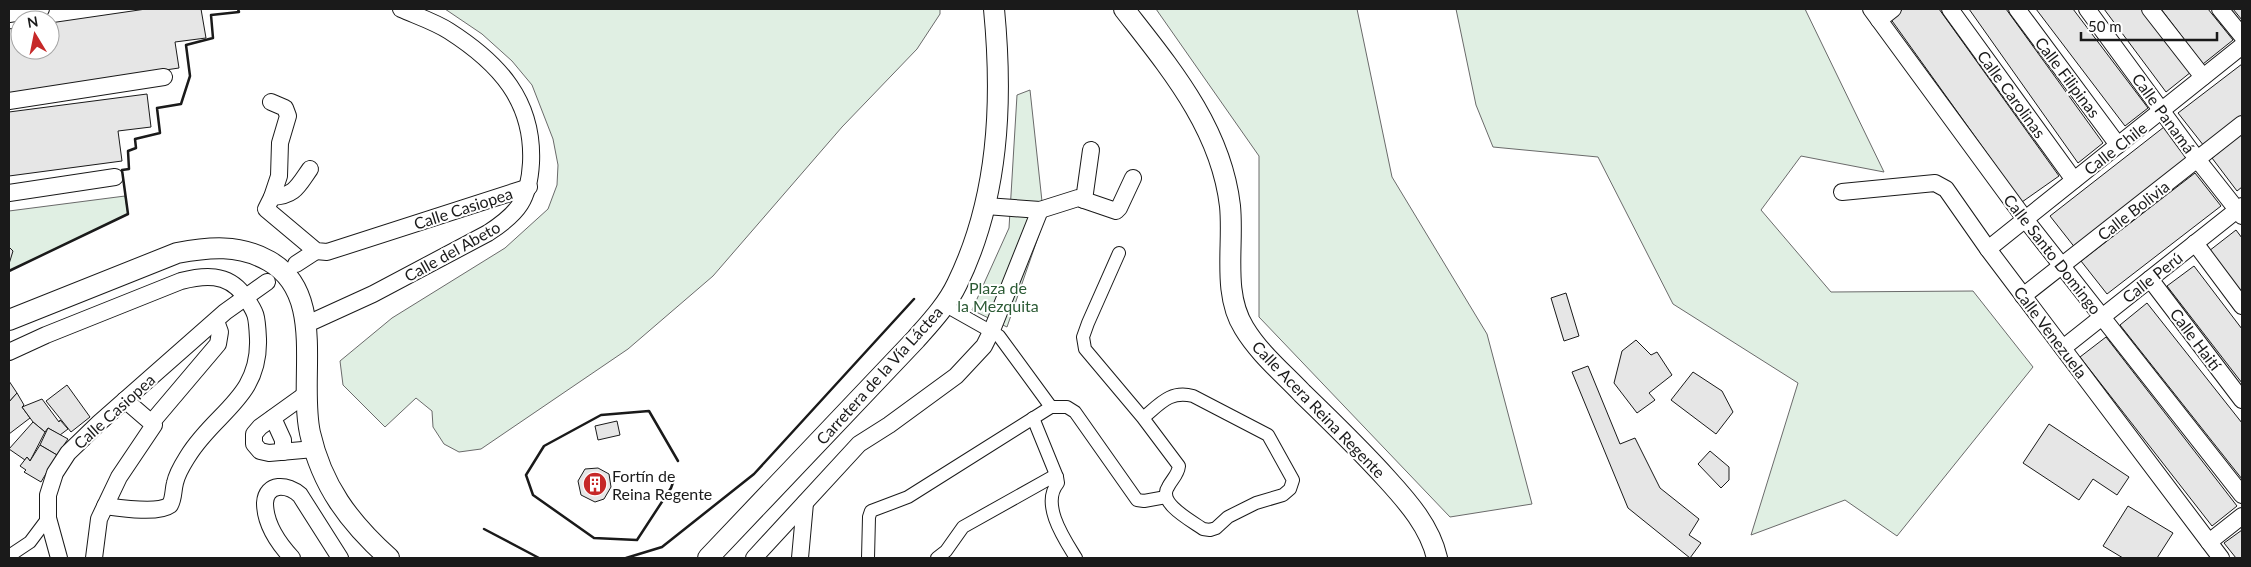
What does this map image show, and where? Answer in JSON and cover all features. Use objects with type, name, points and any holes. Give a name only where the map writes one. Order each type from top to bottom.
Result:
[{"type":"street","points":[[9,14],[41,9]]},
{"type":"street","name":"Calle del Abeto","points":[[305,325],[374,294],[488,233],[517,210],[529,186],[531,144],[527,120],[516,92],[474,48],[448,30],[401,9]]},
{"type":"street","name":"Carretera de la Vía Láctea","points":[[708,558],[916,339],[944,305],[956,285],[972,248],[986,206],[997,137],[998,52],[994,9]]},
{"type":"street","name":"Calle Acera Reina Regente","points":[[1124,9],[1185,90],[1208,129],[1219,158],[1230,205],[1233,295],[1242,326],[1268,359],[1343,432],[1405,499],[1426,530],[1437,558]]},
{"type":"street","points":[[1875,14],[1893,9]]},
{"type":"street","name":"Calle Carolinas","points":[[1950,9],[2074,180]]},
{"type":"street","name":"Calle Filipinas","points":[[2017,9],[2118,145]]},
{"type":"street","name":"Calle Panamá","points":[[2087,9],[2161,111],[2241,210]]},
{"type":"street","points":[[2150,9],[2203,77]]},
{"type":"street","points":[[2220,9],[2242,36]]},
{"type":"street","name":"Calle Santo Domingo","points":[[1875,14],[2025,219],[2242,495]]},
{"type":"street","name":"Calle Chile","points":[[1988,249],[2242,46]]},
{"type":"street","points":[[9,101],[164,77]]},
{"type":"street","points":[[269,203],[279,176],[280,143],[288,116],[285,108],[271,102]]},
{"type":"street","name":"Calle Bolivia","points":[[2023,296],[2242,124]]},
{"type":"street","points":[[1084,200],[1091,150]]},
{"type":"street","points":[[269,203],[295,190],[310,169]]},
{"type":"street","points":[[9,192],[115,177]]},
{"type":"street","points":[[986,206],[1040,210],[1070,199],[1084,200],[1116,211],[1133,178]]},
{"type":"street","name":"Calle Venezuela","points":[[1842,192],[1929,184],[1941,185],[1946,189],[2023,296],[2222,558]]},
{"type":"street","name":"Calle Casiopea","points":[[316,251],[327,252],[529,186]]},
{"type":"street","points":[[269,203],[316,251],[296,264]]},
{"type":"street","points":[[754,558],[859,444],[889,425],[956,376],[984,346],[1040,210]]},
{"type":"street","name":"Calle Perú","points":[[2062,348],[2195,243],[2241,210]]},
{"type":"street","points":[[2195,243],[2242,306]]},
{"type":"street","points":[[9,320],[177,253],[201,248],[242,250],[258,255],[278,266],[292,280],[301,299],[307,339],[306,394],[314,449],[326,480],[344,512],[369,540],[389,558]]},
{"type":"street","points":[[1118,253],[1083,337],[1085,349],[1143,418],[1179,466],[1178,473],[1166,489],[1166,497],[1169,504],[1203,529],[1210,530],[1256,503],[1283,495],[1290,489],[1293,480],[1268,435],[1193,396],[1183,393],[1174,394],[1143,418]]},
{"type":"street","points":[[9,352],[46,334],[181,281],[199,276],[216,276],[226,280],[242,293],[254,308],[257,321],[257,365],[236,402],[189,454],[175,482],[170,505],[167,507],[145,509],[105,506]]},
{"type":"street","name":"Calle Haití","points":[[2150,279],[2242,400]]},
{"type":"street","name":"Calle Casiopea","points":[[59,558],[48,518],[48,495],[55,473],[68,453],[216,320],[242,293],[267,282]]},
{"type":"street","points":[[944,305],[1000,336],[1050,407]]},
{"type":"street","points":[[36,310],[46,334]]},
{"type":"street","points":[[152,422],[218,344],[220,332],[216,320]]},
{"type":"street","points":[[306,394],[254,434],[254,444],[260,451],[283,452],[314,449]]},
{"type":"street","points":[[94,558],[99,519],[119,478],[154,426],[152,422],[125,400]]},
{"type":"street","points":[[868,558],[868,517],[872,511],[908,497],[1050,407],[1067,407],[1075,412],[1137,500],[1144,501],[1166,497]]},
{"type":"street","points":[[273,418],[281,434],[283,452]]},
{"type":"street","points":[[1033,418],[1057,477],[1058,483],[1052,491],[1053,512],[1057,526],[1076,558]]},
{"type":"street","points":[[937,558],[946,551],[967,524],[1054,476],[1057,477]]},
{"type":"street","points":[[292,558],[281,546],[272,530],[265,503],[268,494],[275,488],[284,486],[293,489],[300,495],[340,558]]},
{"type":"street","points":[[800,558],[805,502]]},
{"type":"street","points":[[2209,542],[2242,516]]},
{"type":"street","points":[[9,556],[30,542],[48,518]]},
{"type":"green space","points":[[445,9],[940,9],[940,14],[917,49],[842,127],[713,276],[628,349],[481,449],[459,452],[444,444],[433,427],[432,411],[416,398],[385,427],[343,385],[340,361],[392,318],[505,248],[548,209],[557,185],[558,165],[553,139],[532,85],[512,61],[482,34]]},
{"type":"green space","points":[[1156,9],[1357,9],[1392,177],[1487,334],[1532,504],[1450,517],[1259,317],[1259,156]]},
{"type":"green space","points":[[1456,9],[1805,9],[1884,172],[1801,156],[1761,210],[1831,292],[1973,291],[2033,367],[1897,536],[1845,500],[1751,535],[1798,383],[1673,304],[1598,157],[1493,147],[1476,105]]},
{"type":"green space","name":"Plaza de la Mezquita","points":[[1030,90],[1044,220],[1007,327],[972,310],[1009,228],[1017,95]]},
{"type":"green space","points":[[125,196],[128,214],[9,271],[9,211]]},
{"type":"building","points":[[146,9],[201,9],[206,38],[175,42],[179,68],[9,93],[9,29],[10,60],[60,60],[60,22]]},
{"type":"building","points":[[1903,9],[1939,9],[2059,176],[2022,202],[1890,18]]},
{"type":"building","points":[[1969,9],[2006,9],[2103,143],[2078,163]]},
{"type":"building","points":[[2036,9],[2073,9],[2148,108],[2125,126]]},
{"type":"building","points":[[2104,9],[2141,9],[2191,72],[2166,92]]},
{"type":"building","points":[[2161,9],[2208,9],[2233,40],[2203,64]]},
{"type":"building","points":[[2233,9],[2242,9],[2242,20]]},
{"type":"building","points":[[2242,64],[2242,116],[2204,146],[2178,113]]},
{"type":"building","points":[[147,94],[151,127],[118,131],[122,161],[9,176],[9,112]]},
{"type":"building","points":[[2164,127],[2190,160],[2076,249],[2050,216]]},
{"type":"building","points":[[2242,134],[2242,187],[2237,191],[2212,158]]},
{"type":"building","points":[[2195,173],[2221,206],[2107,294],[2081,261]]},
{"type":"building","points":[[2236,230],[2242,238],[2242,293],[2209,251]]},
{"type":"building","points":[[9,247],[13,251],[9,264]]},
{"type":"building","points":[[2194,266],[2242,329],[2242,383],[2167,286]]},
{"type":"building","points":[[1566,293],[1579,336],[1564,341],[1551,298]]},
{"type":"building","points":[[2147,303],[2242,423],[2242,479],[2120,325]]},
{"type":"building","points":[[2106,337],[2237,506],[2212,526],[2080,357]]},
{"type":"building","points":[[1636,340],[1651,355],[1657,352],[1672,375],[1649,393],[1655,400],[1637,413],[1614,383],[1622,351]]},
{"type":"building","points":[[1588,366],[1620,444],[1635,438],[1660,488],[1699,519],[1689,535],[1701,543],[1690,558],[1628,508],[1572,372]]},
{"type":"building","points":[[1693,372],[1722,391],[1733,412],[1716,434],[1671,400]]},
{"type":"building","points":[[9,381],[17,393],[9,402]]},
{"type":"building","points":[[67,385],[90,417],[71,432],[46,401]]},
{"type":"building","points":[[17,393],[24,405],[22,407],[30,418],[9,434],[9,402]]},
{"type":"building","points":[[42,399],[59,422],[60,420],[68,429],[60,435],[48,428],[45,432],[33,422],[22,407]]},
{"type":"building","points":[[617,421],[620,435],[598,440],[595,426]]},
{"type":"building","points":[[33,422],[45,432],[30,461],[27,457],[25,460],[9,449]]},
{"type":"building","points":[[2049,424],[2129,477],[2117,495],[2093,479],[2079,500],[2023,463]]},
{"type":"building","points":[[48,428],[68,439],[57,455],[40,445]]},
{"type":"building","points":[[40,445],[57,455],[41,482],[24,472],[26,470],[20,466],[27,457],[30,461]]},
{"type":"building","points":[[1710,451],[1729,467],[1729,480],[1721,488],[1698,464]]},
{"type":"building","name":"Fortín de Reina Regente","points":[[598,468],[609,474],[611,487],[604,499],[595,502],[581,495],[578,481],[585,469]]},
{"type":"building","points":[[2128,506],[2173,533],[2157,558],[2123,558],[2103,546]]},
{"type":"building","points":[[2242,530],[2242,558],[2236,558],[2224,543]]},
{"type":"wall","points":[[9,271],[128,214],[122,170],[129,169],[128,151],[136,148],[135,139],[160,133],[157,108],[181,104],[190,76],[186,45],[213,38],[211,15],[239,12],[238,9]]},
{"type":"wall","points":[[626,558],[662,547],[754,474],[914,299]]},
{"type":"wall","points":[[675,477],[671,488],[637,540],[594,538],[533,495],[526,475],[544,446],[601,415],[649,411],[678,461]]},
{"type":"wall","points":[[484,529],[539,558]]},
{"type":"place","name":"Fortín de Reina Regente","points":[[595,484]]}]
